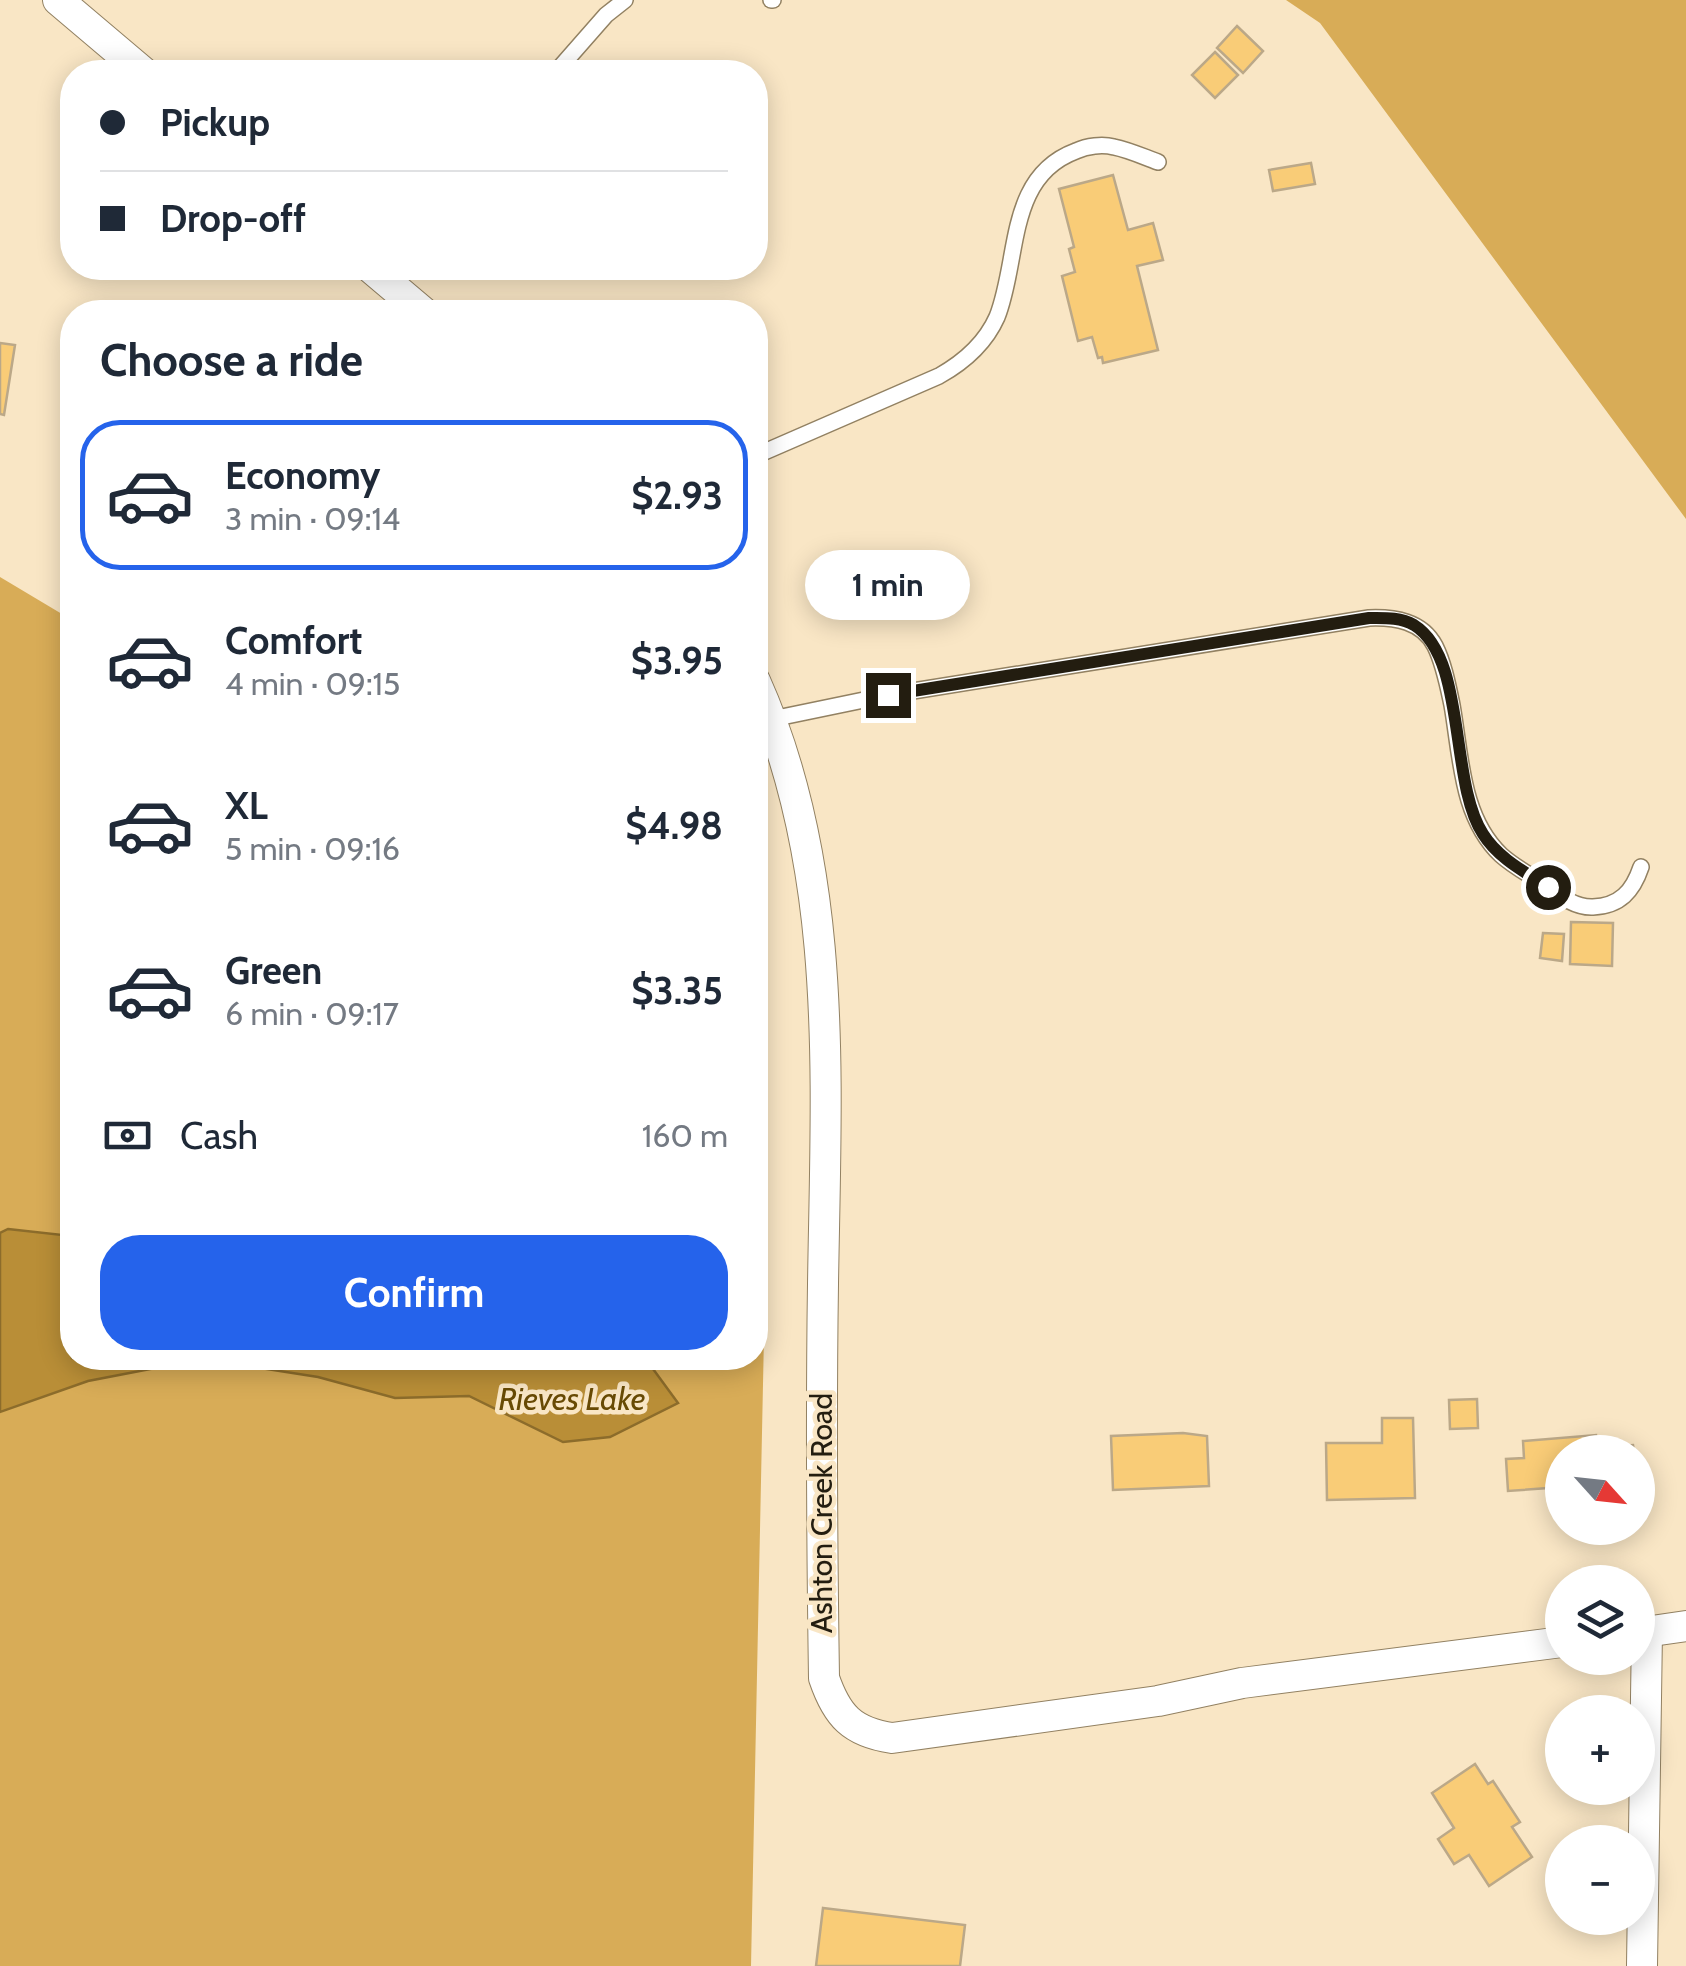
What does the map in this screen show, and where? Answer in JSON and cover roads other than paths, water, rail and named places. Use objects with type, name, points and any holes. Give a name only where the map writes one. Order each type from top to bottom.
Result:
[{"type":"street","points":[[58,0],[129,60]]},
{"type":"street","points":[[387,280],[410,300]]},
{"type":"street","name":"Ashton Creek Road","points":[[768,710],[789,771],[812,882],[824,980],[820,1444],[824,1678],[832,1701],[848,1721],[873,1735],[892,1738],[1139,1704],[1242,1683],[1545,1644]]},
{"type":"street","points":[[1655,1630],[1686,1626]]},
{"type":"street","points":[[1642,1675],[1642,1966]]},
{"type":"lane","points":[[567,60],[606,15],[626,0]]},
{"type":"lane","points":[[768,450],[939,376],[960,364],[982,343],[997,316],[1024,204],[1038,176],[1062,156],[1086,147],[1112,146],[1158,162]]},
{"type":"lane","points":[[772,719],[888,695],[1369,618],[1392,618],[1414,625],[1434,644],[1448,684],[1470,808],[1483,835],[1503,857],[1571,902],[1586,907],[1606,906],[1620,900],[1634,885],[1641,866]]},
{"type":"water","name":"Rieves Lake","points":[[8,1229],[60,1235],[60,1370],[145,1370],[88,1381],[0,1412],[0,1233]]},
{"type":"water","name":"Rieves Lake","points":[[273,1370],[654,1370],[678,1403],[610,1437],[563,1442],[469,1396],[395,1398],[318,1377]]}]
